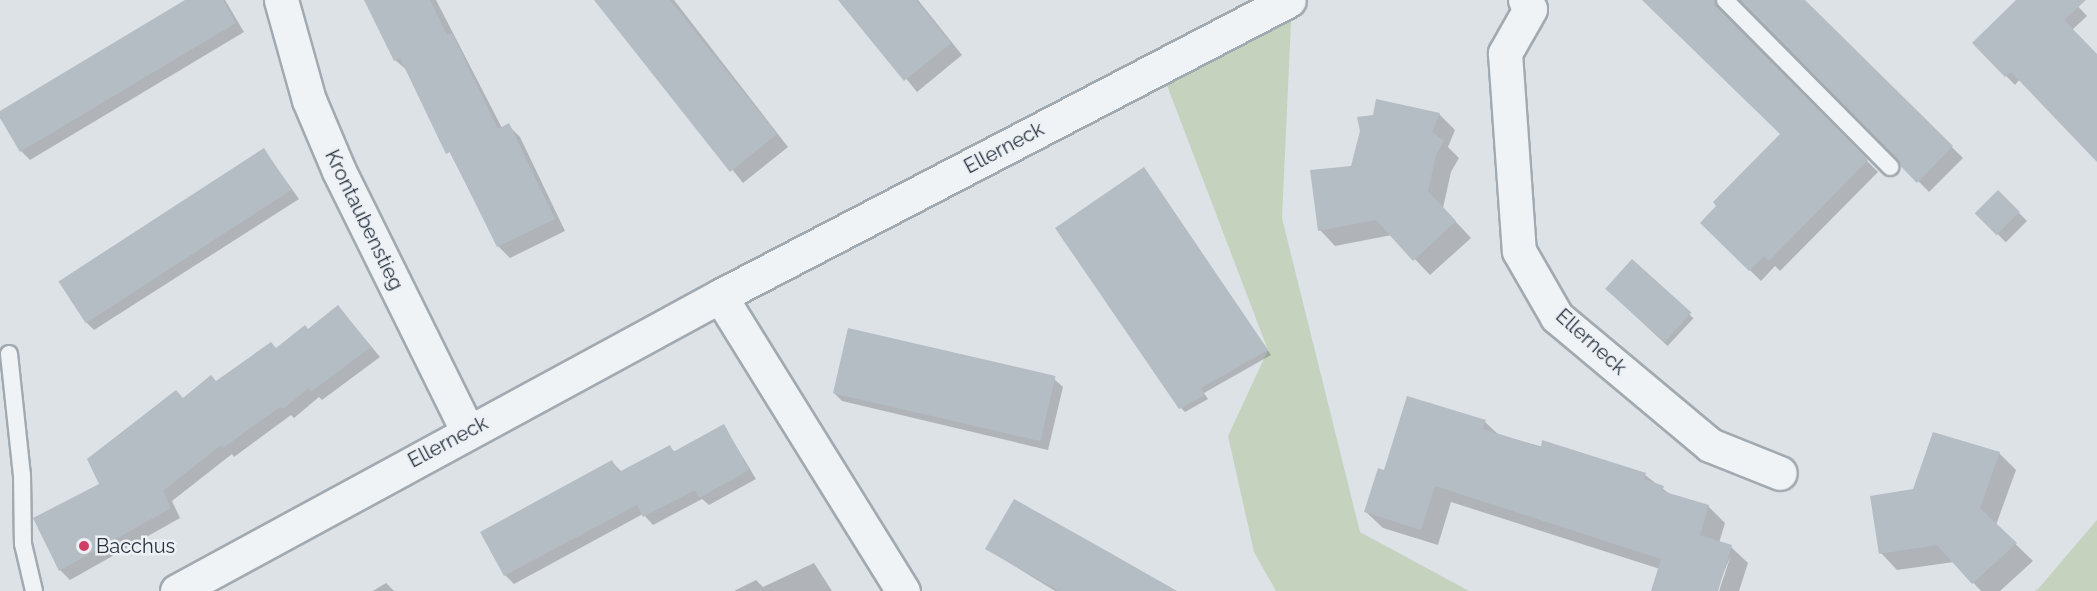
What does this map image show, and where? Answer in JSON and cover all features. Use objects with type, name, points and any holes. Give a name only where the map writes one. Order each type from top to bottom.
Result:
[{"type":"street","name":"Krontaubenstieg","points":[[281,0],[309,100],[339,171],[468,432]]},
{"type":"street","name":"Ellerneck","points":[[177,591],[720,296],[1288,0]]},
{"type":"street","name":"Ellerneck","points":[[1534,3],[1505,53],[1519,251],[1557,317],[1710,445],[1780,473]]},
{"type":"street","points":[[720,296],[903,591]]},
{"type":"lane","points":[[1725,0],[1890,167]]},
{"type":"lane","points":[[9,354],[22,475],[23,544],[34,591]]},
{"type":"green space","points":[[1292,0],[1282,218],[1360,532],[1469,591],[1276,591],[1254,552],[1228,436],[1268,350],[1160,67]]},
{"type":"green space","points":[[2097,520],[2097,591],[2034,591],[2038,589]]},
{"type":"building","points":[[185,0],[223,0],[236,23],[20,152],[0,118],[0,111]]},
{"type":"building","points":[[364,0],[430,0],[447,35],[452,33],[498,129],[509,123],[555,219],[497,247],[450,152],[446,154],[400,58],[394,61]]},
{"type":"building","points":[[594,0],[670,0],[777,134],[730,172]]},
{"type":"building","points":[[838,0],[916,0],[951,43],[904,81]]},
{"type":"building","points":[[1642,0],[1715,0],[1718,7],[1868,160],[1769,261],[1764,256],[1749,271],[1700,223],[1716,206],[1713,202],[1780,134]]},
{"type":"building","points":[[1740,0],[1805,0],[1953,146],[1917,183]]},
{"type":"building","points":[[2016,0],[2086,0],[2064,20],[2097,54],[2097,162],[2011,72],[2005,77],[1972,43]]},
{"type":"building","points":[[1376,99],[1440,113],[1432,132],[1444,141],[1436,155],[1428,191],[1456,221],[1413,261],[1376,220],[1318,231],[1310,170],[1351,166],[1360,131],[1357,117],[1373,115]]},
{"type":"building","points":[[264,148],[291,190],[86,323],[59,281]]},
{"type":"building","points":[[1144,167],[1268,350],[1201,388],[1205,395],[1179,409],[1055,228]]},
{"type":"building","points":[[1998,190],[2020,212],[1997,235],[1975,213]]},
{"type":"building","points":[[1632,259],[1691,313],[1665,342],[1605,289]]},
{"type":"building","points":[[338,305],[371,347],[311,392],[309,388],[283,409],[280,407],[223,448],[221,445],[163,491],[171,508],[59,571],[33,518],[99,484],[87,459],[176,390],[183,398],[211,375],[216,381],[271,342],[276,348],[305,325],[308,329]]},
{"type":"building","points":[[848,328],[1056,376],[1040,441],[833,393]]},
{"type":"building","points":[[1407,396],[1486,420],[1483,429],[1541,447],[1542,440],[1646,473],[1644,479],[1664,486],[1662,491],[1709,505],[1700,535],[1732,545],[1718,591],[1651,591],[1661,559],[1435,486],[1421,530],[1364,512],[1378,468],[1384,470]]},
{"type":"building","points":[[724,424],[749,470],[699,498],[695,490],[643,517],[637,505],[504,576],[480,532],[612,460],[619,472],[670,445],[673,452]]},
{"type":"building","points":[[1933,432],[2000,452],[1980,508],[2017,543],[1972,584],[1937,545],[1879,554],[1870,496],[1913,489]]},
{"type":"building","points":[[1014,499],[1177,591],[1059,591],[985,549]]},
{"type":"place","name":"Bacchus","points":[[84,546]]}]
